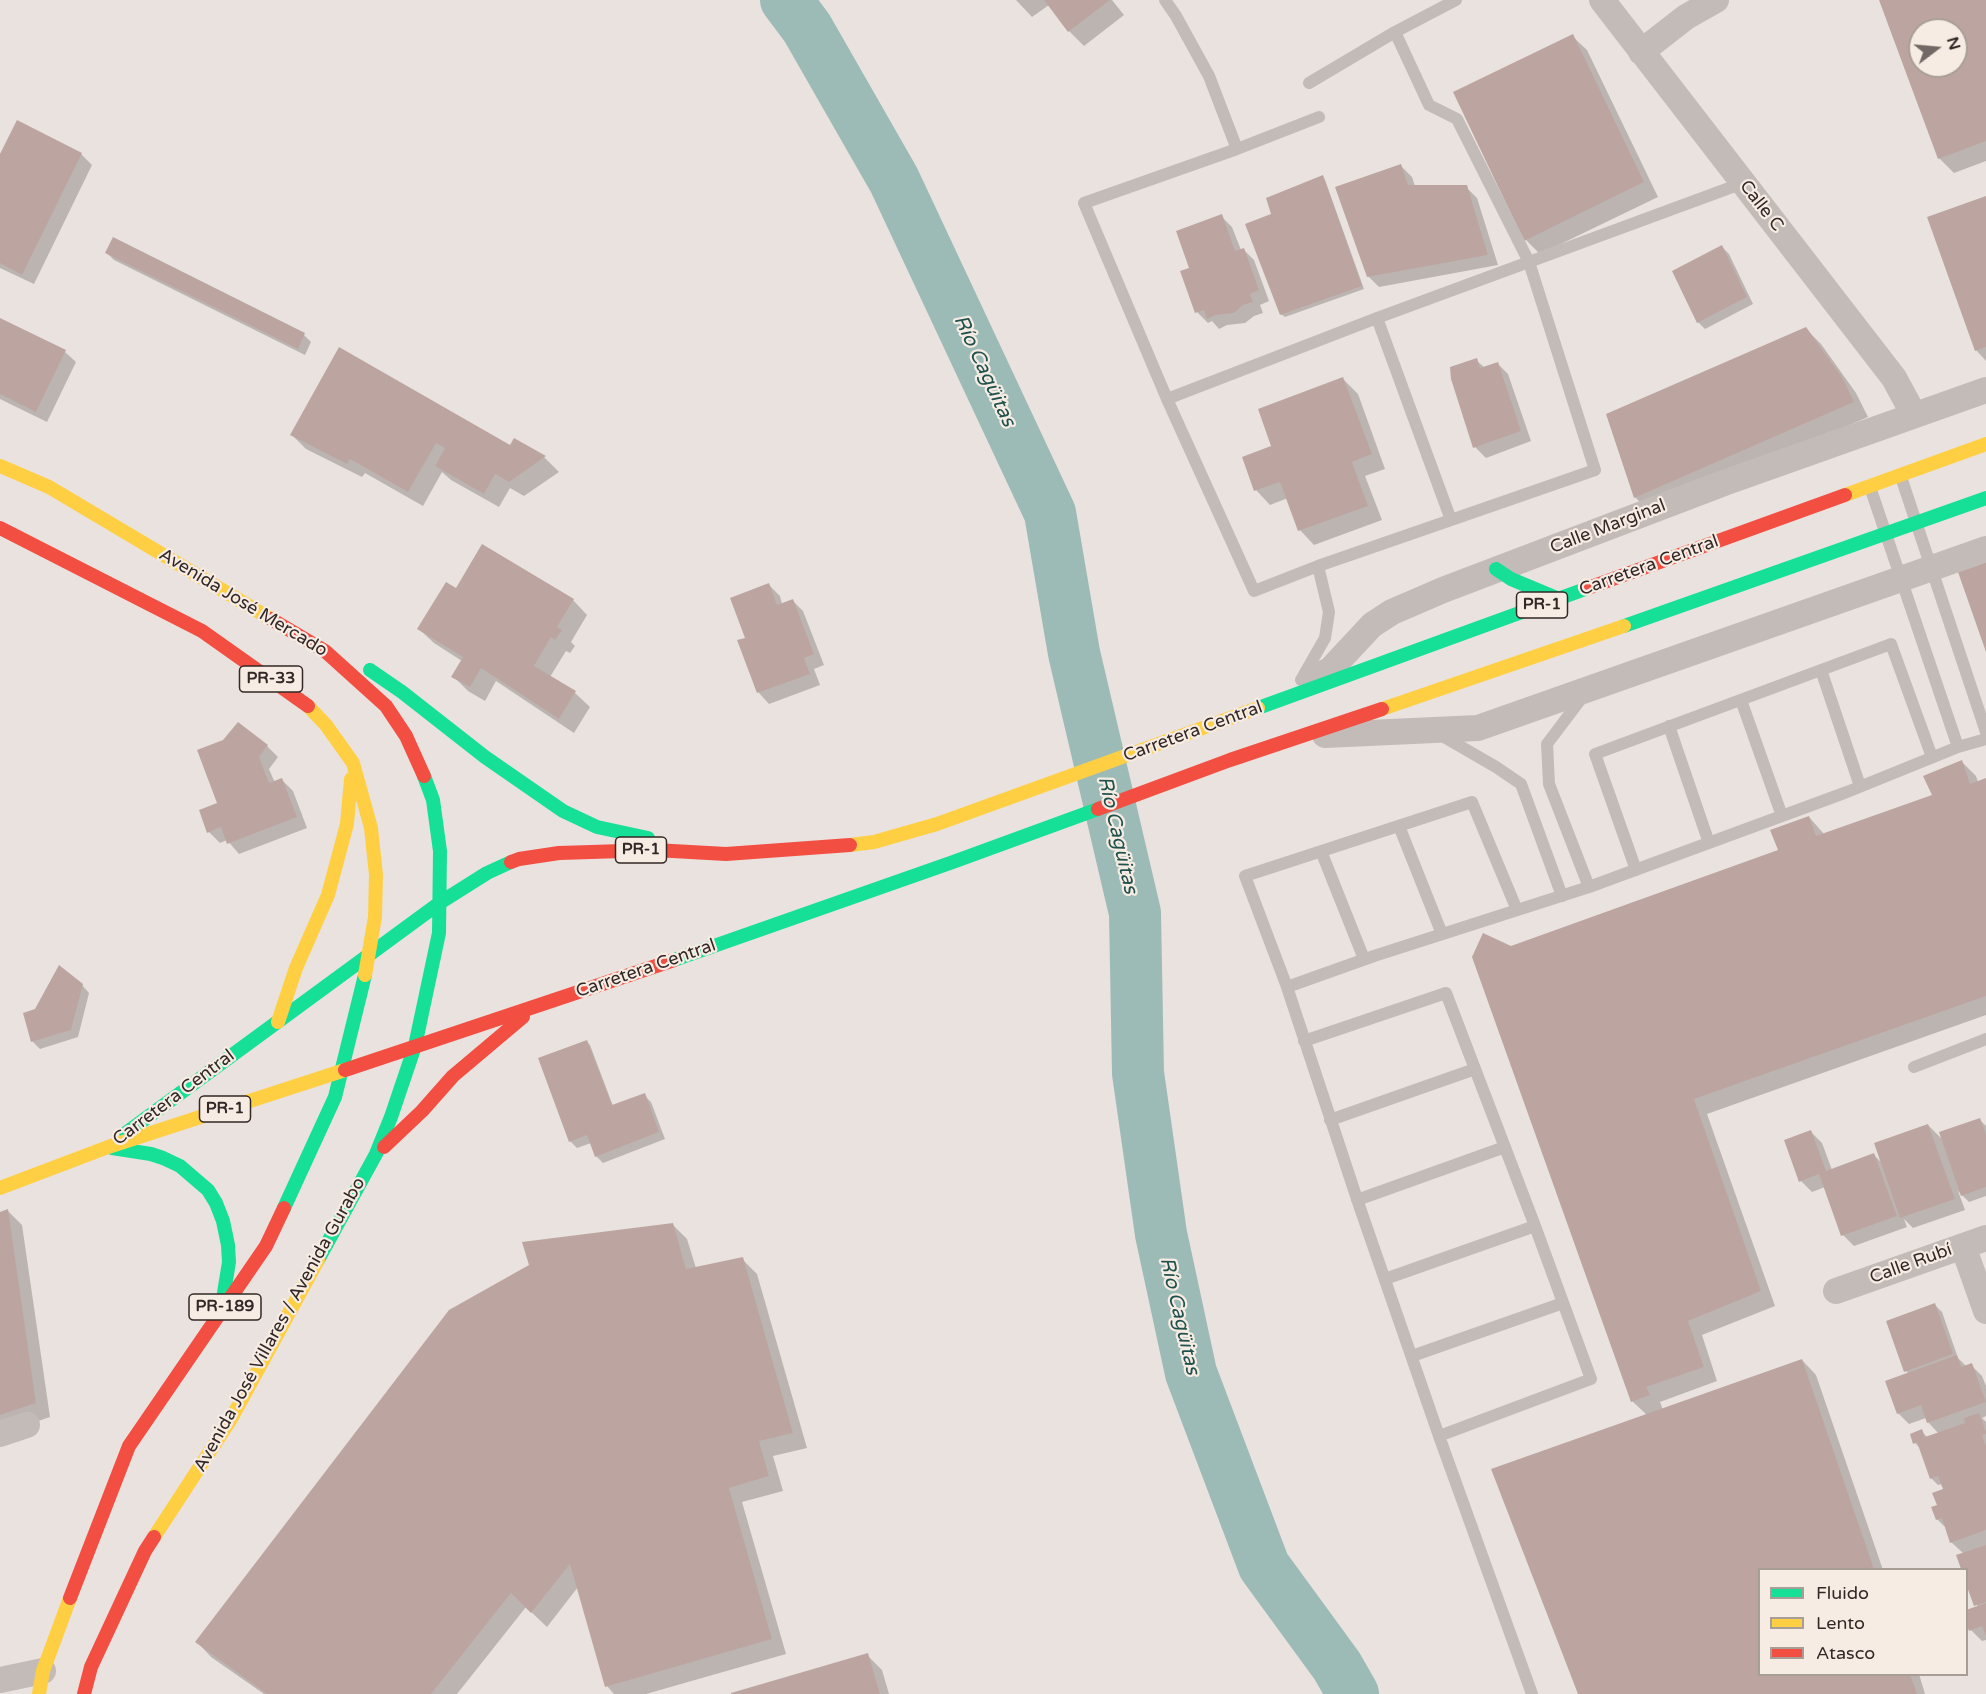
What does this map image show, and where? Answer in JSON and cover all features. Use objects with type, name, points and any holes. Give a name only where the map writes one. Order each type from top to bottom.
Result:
[{"type":"main road","name":"Carretera Central","points":[[108,1147],[164,1103],[441,902],[487,873],[519,859],[559,853],[634,850],[726,854],[827,848],[874,842],[938,824],[1986,444]]},
{"type":"main road","name":"Avenida José Mercado","points":[[0,466],[49,487],[325,651],[386,706],[420,764],[434,810],[440,850],[439,933],[415,1046]]},
{"type":"main road","name":"Carretera Central","points":[[108,1147],[585,991],[953,862],[1230,760],[1533,658],[1986,498]]},
{"type":"main road","name":"PR-33","points":[[0,528],[202,631],[303,701],[326,725],[353,763],[371,828],[376,875],[375,917],[370,953],[342,1071]]},
{"type":"main road","points":[[1496,569],[1511,579],[1559,599]]},
{"type":"main road","points":[[325,651],[358,662],[367,668],[402,692],[485,757],[563,811],[597,826],[726,854]]},
{"type":"main road","points":[[278,1022],[296,968],[328,896],[347,824],[353,763]]},
{"type":"main road","points":[[376,1155],[422,1111],[453,1076],[516,1022],[552,1001]]},
{"type":"main road","name":"Avenida José Villares / Avenida Gurabo","points":[[84,1694],[91,1667],[145,1551],[231,1419],[376,1155],[415,1046]]},
{"type":"main road","name":"PR-189","points":[[41,1682],[93,1535],[129,1446],[266,1246],[335,1097],[342,1071]]},
{"type":"main road","points":[[108,1147],[163,1158],[180,1166],[208,1190],[223,1221],[228,1245],[229,1262],[221,1313]]},
{"type":"main road","name":"PR-1","points":[[0,1188],[108,1147]]},
{"type":"street","name":"Calle C","points":[[1602,0],[1894,378],[1914,415]]},
{"type":"street","points":[[1641,52],[1686,17],[1716,0]]},
{"type":"street","name":"Calle Marginal","points":[[1256,710],[1330,670],[1372,625],[1392,612],[1496,569],[1986,390]]},
{"type":"street","points":[[1301,736],[1478,728],[1901,581],[1986,549]]},
{"type":"street","points":[[1974,1242],[1986,1311]]},
{"type":"street","name":"Calle Rubí","points":[[1836,1292],[1974,1242]]},
{"type":"street","points":[[0,1434],[27,1425]]},
{"type":"street","points":[[0,1680],[41,1682]]},
{"type":"lane","points":[[1165,0],[1209,76],[1237,149]]},
{"type":"lane","points":[[1309,83],[1395,32],[1456,0]]},
{"type":"lane","points":[[1319,117],[1237,149],[1084,203],[1167,399],[1254,591],[1318,566],[1595,470],[1529,262],[1457,119],[1429,105],[1395,32]]},
{"type":"lane","points":[[1167,399],[1377,318],[1743,183]]},
{"type":"lane","points":[[1377,318],[1451,520]]},
{"type":"lane","points":[[1900,475],[1986,732]]},
{"type":"lane","points":[[1869,486],[1958,747]]},
{"type":"lane","points":[[1298,686],[1325,638],[1329,612],[1318,566]]},
{"type":"lane","points":[[1636,870],[1595,754],[1891,644],[1932,757]]},
{"type":"lane","points":[[1821,670],[1860,786]]},
{"type":"lane","points":[[1589,689],[1547,744],[1549,784],[1589,887]]},
{"type":"lane","points":[[1741,700],[1782,816]]},
{"type":"lane","points":[[1669,726],[1709,843]]},
{"type":"lane","points":[[1432,730],[1521,784],[1562,896]]},
{"type":"lane","points":[[1287,987],[1364,959],[1589,887],[1782,816],[1958,747],[1986,739]]},
{"type":"lane","points":[[1517,910],[1472,802],[1245,876],[1287,987],[1438,1436],[1532,1694]]},
{"type":"lane","points":[[1399,826],[1442,934]]},
{"type":"lane","points":[[1321,851],[1364,959]]},
{"type":"lane","points":[[1304,1041],[1446,993],[1591,1379],[1438,1436]]},
{"type":"lane","points":[[1914,1066],[1986,1039]]},
{"type":"lane","points":[[1330,1120],[1475,1069]]},
{"type":"lane","points":[[1357,1200],[1505,1147]]},
{"type":"lane","points":[[1385,1279],[1535,1226]]},
{"type":"lane","points":[[1412,1356],[1563,1303]]},
{"type":"building","points":[[1044,0],[1110,0],[1068,32]]},
{"type":"building","points":[[1879,0],[1986,0],[1986,141],[1938,159]]},
{"type":"building","points":[[1573,34],[1644,182],[1524,241],[1453,92]]},
{"type":"building","points":[[17,120],[82,153],[22,275],[0,263],[0,154]]},
{"type":"building","points":[[1401,164],[1408,185],[1467,185],[1488,255],[1367,277],[1335,187]]},
{"type":"building","points":[[1323,175],[1362,286],[1280,315],[1245,224],[1271,214],[1266,198]]},
{"type":"building","points":[[1986,196],[1986,347],[1975,351],[1927,217]]},
{"type":"building","points":[[1222,214],[1235,251],[1244,248],[1259,290],[1250,294],[1253,302],[1243,305],[1234,313],[1216,315],[1207,319],[1204,310],[1195,313],[1180,271],[1189,268],[1176,231]]},
{"type":"building","points":[[113,237],[305,333],[298,349],[105,253]]},
{"type":"building","points":[[1722,245],[1747,297],[1697,323],[1672,271]]},
{"type":"building","points":[[0,318],[66,350],[36,412],[0,394]]},
{"type":"building","points":[[1806,327],[1842,377],[1854,402],[1634,498],[1606,414]]},
{"type":"building","points":[[339,347],[510,445],[514,438],[546,456],[509,482],[495,474],[484,494],[435,466],[445,448],[436,443],[408,492],[350,459],[347,464],[290,435]]},
{"type":"building","points":[[1477,358],[1480,368],[1498,362],[1521,431],[1473,448],[1451,379],[1450,367]]},
{"type":"building","points":[[1343,377],[1372,454],[1352,462],[1368,506],[1298,531],[1280,482],[1254,491],[1242,457],[1271,446],[1258,409]]},
{"type":"building","points":[[482,544],[574,599],[557,627],[562,630],[555,640],[551,637],[534,666],[576,691],[559,719],[481,668],[470,687],[451,677],[463,657],[417,629],[446,582],[456,588]]},
{"type":"building","points":[[1986,562],[1986,652],[1958,572]]},
{"type":"building","points":[[769,583],[777,605],[793,599],[814,654],[804,658],[810,674],[757,693],[737,640],[745,638],[730,598]]},
{"type":"building","points":[[238,722],[268,745],[259,757],[269,783],[282,778],[297,817],[227,844],[221,827],[207,833],[199,810],[217,803],[197,750],[223,740]]},
{"type":"building","points":[[1962,760],[1970,784],[1986,778],[1986,996],[1694,1099],[1761,1291],[1688,1321],[1704,1367],[1646,1387],[1650,1395],[1631,1402],[1472,957],[1483,933],[1511,946],[1778,850],[1770,830],[1809,816],[1816,836],[1932,795],[1923,776]]},
{"type":"building","points":[[59,965],[83,984],[71,1030],[31,1042],[23,1013],[35,1009]]},
{"type":"building","points":[[587,1040],[612,1105],[645,1093],[659,1132],[595,1157],[587,1135],[569,1142],[538,1058]]},
{"type":"building","points":[[1980,1118],[1986,1135],[1986,1187],[1961,1196],[1939,1132]]},
{"type":"building","points":[[1928,1124],[1955,1199],[1900,1218],[1874,1143]]},
{"type":"building","points":[[1811,1130],[1826,1171],[1874,1153],[1897,1216],[1841,1236],[1819,1174],[1799,1182],[1784,1140]]},
{"type":"building","points":[[8,1209],[36,1403],[0,1415],[0,1212]]},
{"type":"building","points":[[673,1223],[686,1269],[743,1257],[793,1433],[759,1441],[769,1476],[729,1488],[772,1639],[605,1687],[570,1564],[531,1613],[511,1593],[431,1694],[267,1694],[195,1642],[449,1310],[529,1265],[522,1242]]},
{"type":"building","points":[[1935,1303],[1953,1354],[1904,1372],[1886,1321]]},
{"type":"building","points":[[1957,1355],[1961,1367],[1972,1363],[1986,1402],[1927,1423],[1921,1405],[1897,1414],[1885,1381]]},
{"type":"building","points":[[1802,1359],[1874,1568],[1758,1568],[1758,1676],[1911,1676],[1917,1694],[1578,1694],[1491,1469]]},
{"type":"building","points":[[1979,1413],[1986,1432],[1982,1435],[1986,1446],[1986,1530],[1950,1543],[1942,1518],[1936,1520],[1931,1507],[1937,1505],[1932,1493],[1943,1489],[1938,1476],[1930,1479],[1917,1442],[1913,1444],[1910,1434],[1922,1429],[1925,1437],[1965,1423],[1964,1418]]},
{"type":"building","points":[[1986,1545],[1986,1602],[1974,1606],[1968,1590],[1968,1568],[1961,1568],[1956,1555]]},
{"type":"building","points":[[1986,1603],[1986,1636],[1982,1626],[1969,1631],[1968,1609]]},
{"type":"building","points":[[868,1653],[880,1694],[731,1694],[731,1693]]},
{"type":"waterway","name":"Río Cagüitas","points":[[786,0],[807,28],[894,180],[1050,513],[1074,653],[1135,913],[1138,1073],[1161,1234],[1191,1373],[1264,1566],[1337,1666],[1353,1694]]},
{"type":"traffic: fast","points":[[1624,626],[1986,498]]},
{"type":"traffic: fast","points":[[1496,569],[1511,579],[1559,599]]},
{"type":"traffic: fast","points":[[1258,708],[1588,588]]},
{"type":"traffic: fast","points":[[370,670],[485,757],[563,811],[597,827],[648,838]]},
{"type":"traffic: fast","points":[[318,1260],[376,1154],[415,1046],[439,933],[440,851],[433,800],[424,776]]},
{"type":"traffic: fast","points":[[674,960],[1098,809]]},
{"type":"traffic: fast","points":[[126,1133],[441,902],[487,873],[511,862]]},
{"type":"traffic: fast","points":[[284,1208],[335,1097],[365,975]]},
{"type":"traffic: fast","points":[[112,1148],[163,1158],[180,1166],[208,1190],[223,1221],[228,1245],[229,1262],[222,1305]]},
{"type":"traffic: slow","points":[[1845,495],[1986,444]]},
{"type":"traffic: slow","points":[[0,466],[49,487],[271,619]]},
{"type":"traffic: slow","points":[[1382,709],[1624,626]]},
{"type":"traffic: slow","points":[[308,706],[326,725],[353,763],[371,828],[376,875],[375,917],[365,975]]},
{"type":"traffic: slow","points":[[850,845],[874,842],[937,824],[1258,708]]},
{"type":"traffic: slow","points":[[278,1022],[296,968],[328,895],[347,824],[351,779]]},
{"type":"traffic: slow","points":[[0,1188],[108,1147],[345,1070]]},
{"type":"traffic: slow","points":[[154,1537],[231,1419],[318,1260]]},
{"type":"traffic: slow","points":[[39,1694],[43,1671],[70,1598]]},
{"type":"traffic: jam","points":[[1588,588],[1845,495]]},
{"type":"traffic: jam","points":[[0,528],[202,631],[308,706]]},
{"type":"traffic: jam","points":[[271,619],[325,651],[386,706],[406,736],[424,776]]},
{"type":"traffic: jam","points":[[1098,809],[1230,760],[1382,709]]},
{"type":"traffic: jam","points":[[511,862],[559,853],[655,850],[726,854],[850,845]]},
{"type":"traffic: jam","points":[[345,1070],[674,960]]},
{"type":"traffic: jam","points":[[384,1147],[422,1111],[453,1076],[523,1017]]},
{"type":"traffic: jam","points":[[70,1598],[129,1446],[266,1246],[284,1208]]},
{"type":"traffic: jam","points":[[84,1694],[91,1667],[145,1551],[154,1537]]}]
